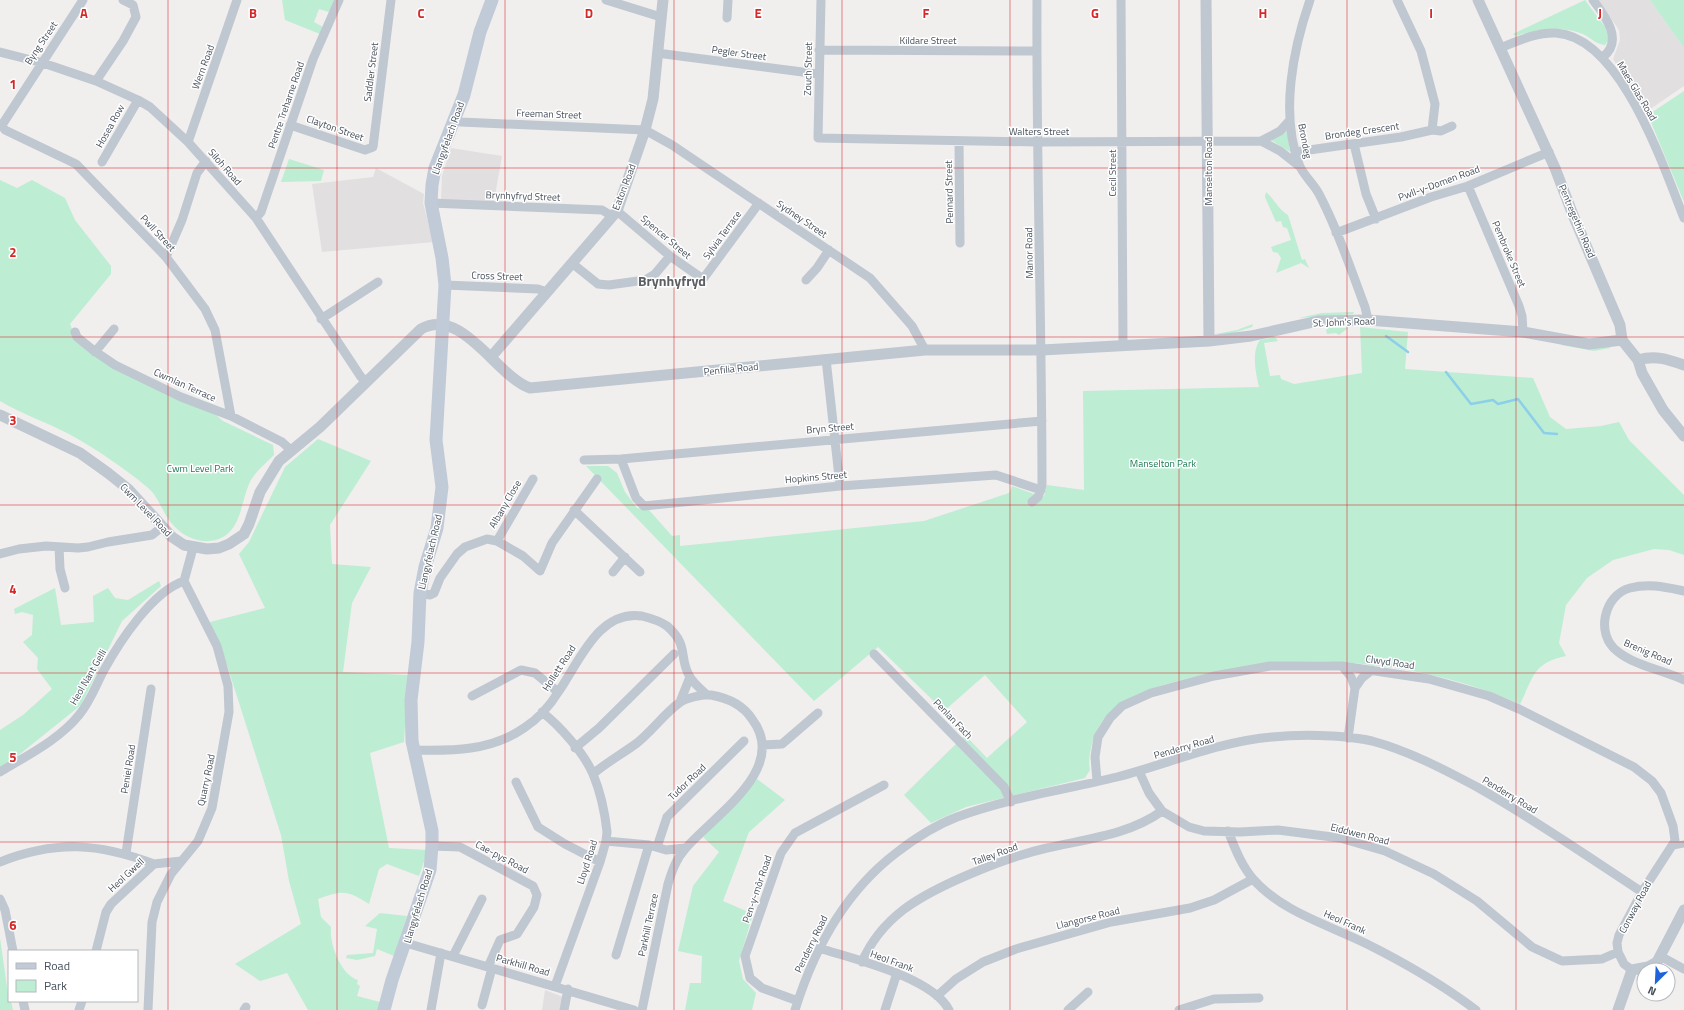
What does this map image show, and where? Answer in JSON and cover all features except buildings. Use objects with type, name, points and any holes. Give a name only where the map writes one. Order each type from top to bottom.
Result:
[{"type":"main road","name":"Llangyfelach Road","points":[[384,1010],[392,980],[430,870],[432,846],[432,831],[413,750],[411,700],[418,642],[420,593],[425,567],[437,528],[442,487],[436,440],[445,285],[442,258],[431,203],[432,185],[435,168],[453,119],[464,95],[480,32],[492,0]]},
{"type":"street","name":"Byng Street","points":[[5,119],[83,0]]},
{"type":"street","points":[[96,81],[123,41],[136,17],[132,5],[123,0]]},
{"type":"street","name":"Wern Road","points":[[188,142],[237,0]]},
{"type":"street","name":"Pentre Treharne Road","points":[[256,218],[261,212],[313,60],[339,0]]},
{"type":"street","name":"Saddler Street","points":[[373,147],[391,0]]},
{"type":"street","points":[[606,0],[661,17]]},
{"type":"street","name":"Eaton Road","points":[[491,357],[573,264],[615,213],[645,130],[653,99],[663,0]]},
{"type":"street","points":[[727,18],[728,0]]},
{"type":"street","name":"Zouch Street","points":[[818,138],[818,74],[821,0]]},
{"type":"street","name":"Manor Road","points":[[1037,0],[1042,350],[1041,490]]},
{"type":"street","name":"Cecil Street","points":[[1122,0],[1123,346]]},
{"type":"street","name":"Manselton Road","points":[[1206,0],[1210,341]]},
{"type":"street","name":"Brondeg","points":[[1310,0],[1302,22],[1294,59],[1290,120],[1295,152],[1299,166],[1320,194],[1365,307],[1368,320]]},
{"type":"street","points":[[1397,0],[1421,51],[1435,104],[1432,130]]},
{"type":"street","name":"Pentregethin Road","points":[[1478,0],[1549,152],[1620,325],[1622,340],[1638,360],[1642,373],[1662,410],[1684,436]]},
{"type":"street","points":[[1593,0],[1612,29],[1613,39],[1611,48],[1603,57]]},
{"type":"street","name":"Maes Glas Road","points":[[1500,48],[1536,35],[1558,33],[1578,38],[1603,57],[1613,70],[1642,118],[1684,218]]},
{"type":"street","name":"Kildare Street","points":[[819,50],[1037,52]]},
{"type":"street","name":"Pegler Street","points":[[657,52],[818,74]]},
{"type":"street","name":"Siloh Road","points":[[4,53],[43,63],[96,81],[138,100],[150,108],[188,142],[256,218],[321,319],[361,377],[366,381]]},
{"type":"street","name":"Hosea Row","points":[[102,162],[138,100]]},
{"type":"street","name":"Pwll Street","points":[[5,119],[2,125],[5,130],[76,164],[166,257],[205,308],[215,330],[231,416]]},
{"type":"street","name":"Freeman Street","points":[[453,119],[461,122],[645,130]]},
{"type":"street","name":"Walters Street","points":[[818,138],[1038,142],[1123,140],[1208,142],[1261,141],[1280,131],[1290,120]]},
{"type":"street","name":"Clayton Street","points":[[290,125],[365,150],[373,147]]},
{"type":"street","name":"Brondeg Crescent","points":[[1295,152],[1425,133],[1432,130],[1441,131],[1452,126]]},
{"type":"street","name":"Sydney Street","points":[[645,130],[672,145],[870,278],[912,326],[925,350]]},
{"type":"street","name":"Pennard Street","points":[[959,141],[960,243]]},
{"type":"street","name":"Walters Street","points":[[1261,141],[1280,151],[1299,166]]},
{"type":"street","points":[[1354,144],[1366,194],[1376,219]]},
{"type":"street","name":"Pwll-y-Domen Road","points":[[1336,233],[1431,197],[1468,186],[1549,152]]},
{"type":"street","points":[[166,257],[182,220],[197,174],[206,161]]},
{"type":"street","name":"Pembroke Street","points":[[1468,186],[1519,306],[1522,316],[1523,332]]},
{"type":"street","name":"Brynhyfryd Street","points":[[431,203],[602,210],[615,213]]},
{"type":"street","name":"Sylvia Terrace","points":[[703,279],[759,203]]},
{"type":"street","name":"Spencer Street","points":[[615,213],[670,256],[703,279]]},
{"type":"street","points":[[806,280],[817,268],[829,250]]},
{"type":"street","points":[[573,264],[598,284],[609,285],[645,280],[655,274],[670,256]]},
{"type":"street","points":[[321,319],[378,282]]},
{"type":"street","name":"Cross Street","points":[[445,285],[538,289],[547,292]]},
{"type":"street","name":"St. John's Road","points":[[1042,350],[1210,341],[1251,336],[1318,321],[1368,320],[1523,332],[1589,344],[1622,340]]},
{"type":"street","name":"Cwm Level Road","points":[[0,415],[80,453],[128,489],[162,527],[184,546],[207,549],[219,548],[229,544],[244,534],[266,481],[279,461],[320,427],[421,329],[429,324],[443,324]]},
{"type":"street","name":"Penfilia Road","points":[[443,324],[461,333],[491,357],[519,385],[530,388],[556,387],[925,350],[1042,350]]},
{"type":"street","points":[[95,352],[114,329]]},
{"type":"street","name":"Cwmlan Terrace","points":[[75,332],[77,337],[95,352],[115,365],[181,397],[231,416],[282,442],[292,451]]},
{"type":"street","points":[[1638,360],[1650,357],[1664,358],[1684,365]]},
{"type":"street","points":[[826,359],[840,486]]},
{"type":"street","name":"Bryn Street","points":[[584,460],[621,459],[835,438],[1042,421]]},
{"type":"street","name":"Hopkins Street","points":[[621,459],[636,498],[644,506],[840,486],[996,475],[1041,490]]},
{"type":"street","name":"Albany Close","points":[[497,541],[533,479]]},
{"type":"street","points":[[420,593],[430,595],[434,593],[445,570],[457,554],[465,547],[487,539],[497,541],[523,556],[540,571],[552,543],[597,479]]},
{"type":"street","points":[[1032,502],[1041,490]]},
{"type":"street","points":[[574,510],[640,572]]},
{"type":"street","points":[[0,554],[19,549],[46,546],[88,547],[108,542],[152,535],[162,527]]},
{"type":"street","points":[[59,547],[60,569],[65,588]]},
{"type":"street","points":[[184,581],[193,548]]},
{"type":"street","points":[[613,572],[625,557]]},
{"type":"street","name":"Heol Nant Gelli","points":[[0,772],[32,753],[77,717],[130,630],[154,602],[176,584],[184,581]]},
{"type":"street","name":"Quarry Road","points":[[148,1010],[152,922],[162,892],[181,861],[198,842],[212,808],[229,712],[228,686],[217,646],[184,581]]},
{"type":"street","name":"Brenig Road","points":[[1684,591],[1653,584],[1629,588],[1613,598],[1607,610],[1604,622],[1606,638],[1617,651],[1639,663],[1684,680]]},
{"type":"street","name":"Hollett Road","points":[[413,750],[469,749],[486,746],[506,739],[526,728],[542,712],[558,692],[586,648],[599,631],[617,619],[634,615],[649,618],[665,625],[678,637],[682,645],[690,677],[707,695]]},
{"type":"street","points":[[575,748],[670,665],[674,654]]},
{"type":"street","name":"Penlan Fach","points":[[874,654],[1004,787],[1011,802]]},
{"type":"street","name":"Clwyd Road","points":[[1097,782],[1094,757],[1098,737],[1110,718],[1122,706],[1144,696],[1214,676],[1270,666],[1342,666],[1429,679],[1489,696],[1519,709],[1634,767],[1652,781],[1660,793],[1673,826],[1675,842],[1673,846]]},
{"type":"street","points":[[1342,666],[1351,677],[1355,688]]},
{"type":"street","points":[[472,696],[521,670],[535,673],[558,692]]},
{"type":"street","points":[[1348,738],[1355,688],[1362,678],[1372,670]]},
{"type":"street","points":[[593,774],[638,742],[680,702],[690,677]]},
{"type":"street","name":"Peniel Road","points":[[126,853],[151,689]]},
{"type":"street","points":[[606,841],[653,846],[666,850],[685,848],[734,801],[752,780],[758,768],[762,745],[758,725],[749,714],[737,703],[719,697],[707,695],[680,702]]},
{"type":"street","name":"Lloyd Road","points":[[542,712],[554,721],[593,774],[606,825],[606,841],[600,862],[555,986]]},
{"type":"street","points":[[762,745],[782,744],[818,713]]},
{"type":"street","name":"Penderry Road","points":[[796,1006],[819,948],[829,929],[847,902],[869,876],[897,852],[934,829],[954,818],[1011,802],[1139,771],[1232,744],[1270,737],[1308,735],[1371,741],[1432,762],[1511,807],[1642,892]]},
{"type":"street","name":"Tudor Road","points":[[616,955],[653,846],[668,817],[744,741]]},
{"type":"street","name":"Eiddwen Road","points":[[1139,771],[1149,794],[1162,811],[1190,827],[1204,830],[1240,832],[1278,830],[1340,838],[1385,850],[1434,874],[1477,901],[1532,947],[1552,957],[1562,961],[1602,960],[1618,952]]},
{"type":"street","points":[[516,782],[538,827],[564,844],[600,862]]},
{"type":"street","name":"Pen-y-môr Road","points":[[796,1006],[762,988],[750,978],[745,956],[781,853],[795,833],[884,785]]},
{"type":"street","name":"Talley Road","points":[[862,962],[869,945],[889,923],[903,910],[939,889],[1007,860],[1046,848],[1127,829],[1149,821],[1162,811]]},
{"type":"street","name":"Heol Frank","points":[[1228,831],[1236,853],[1253,879],[1268,894],[1322,925],[1370,946],[1459,998],[1476,1010]]},
{"type":"street","points":[[1673,846],[1684,844]]},
{"type":"street","points":[[0,862],[20,854],[49,848],[75,846],[126,853],[154,864]]},
{"type":"street","name":"Cae-pys Road","points":[[432,846],[460,847],[533,886],[538,895],[534,907],[517,934],[500,940],[490,967]]},
{"type":"street","name":"Conway Road","points":[[1618,952],[1617,943],[1619,935],[1642,892],[1673,846]]},
{"type":"street","name":"Parkhill Terrace","points":[[642,1010],[668,884],[673,867],[685,848]]},
{"type":"street","points":[[666,850],[673,867]]},
{"type":"street","name":"Heol Gwell","points":[[96,950],[106,912],[111,904],[154,864],[181,861]]},
{"type":"street","name":"Llangorse Road","points":[[937,996],[956,979],[983,962],[1016,949],[1111,922],[1190,908],[1214,900],[1253,879]]},
{"type":"street","points":[[0,898],[5,910],[13,950]]},
{"type":"street","points":[[453,956],[481,912],[482,899]]},
{"type":"street","points":[[1618,952],[1624,964],[1632,970],[1639,970],[1657,962],[1684,910]]},
{"type":"street","name":"Parkhill Road","points":[[406,943],[634,1010]]},
{"type":"street","name":"Heol Frank","points":[[819,948],[897,973],[915,981],[937,996],[949,1010]]},
{"type":"street","points":[[441,953],[431,1008],[442,1007]]},
{"type":"street","points":[[1660,956],[1684,969]]},
{"type":"street","points":[[482,1005],[490,967]]},
{"type":"street","points":[[1618,1010],[1632,970]]},
{"type":"street","points":[[885,1010],[897,973]]},
{"type":"street","points":[[564,1010],[568,990]]},
{"type":"street","points":[[1068,1010],[1088,992]]},
{"type":"street","points":[[1179,1010],[1214,999],[1259,998]]},
{"type":"shaded area","points":[[1598,0],[1650,0],[1684,48],[1684,86],[1646,112],[1613,59],[1620,40],[1619,30]]},
{"type":"shaded area","points":[[451,148],[502,156],[494,201],[441,200],[442,176]]},
{"type":"shaded area","points":[[376,168],[424,194],[423,203],[434,242],[322,252],[312,184],[373,177]]},
{"type":"shaded area","points":[[545,990],[563,997],[561,1010],[542,1010]]},
{"type":"green space","points":[[282,0],[335,0],[329,12],[319,9],[314,22],[323,27],[320,34],[285,20]]},
{"type":"green space","points":[[1585,0],[1605,27],[1609,39],[1605,45],[1574,31],[1549,29],[1532,31],[1515,36],[1513,34]]},
{"type":"green space","points":[[1650,0],[1684,0],[1684,48]]},
{"type":"green space","points":[[1684,91],[1684,202],[1648,115]]},
{"type":"green space","points":[[1287,131],[1290,152],[1271,140]]},
{"type":"green space","points":[[289,159],[324,170],[321,181],[281,182]]},
{"type":"green space","name":"Cwm Level Park","points":[[0,180],[17,188],[32,180],[65,198],[75,220],[111,266],[111,274],[70,324],[76,339],[215,414],[223,421],[273,445],[274,455],[253,476],[247,488],[236,523],[225,536],[216,540],[201,541],[182,533],[171,523],[156,497],[150,490],[119,465],[69,434],[0,401]]},
{"type":"green space","points":[[1266,192],[1288,215],[1302,260],[1305,259],[1309,268],[1301,263],[1276,273],[1281,258],[1278,253],[1273,252],[1271,247],[1291,240],[1287,228],[1283,227],[1281,221],[1276,222],[1265,197]]},
{"type":"green space","points":[[1354,312],[1353,314],[1298,318],[1322,313]]},
{"type":"green space","points":[[1253,324],[1252,327],[1230,334],[1215,334],[1237,330]]},
{"type":"green space","name":"Manselton Park","points":[[1360,327],[1408,332],[1405,369],[1533,378],[1550,417],[1566,429],[1601,426],[1619,422],[1629,440],[1684,495],[1684,555],[1669,550],[1654,549],[1613,560],[1587,578],[1566,605],[1559,643],[1566,656],[1547,663],[1536,672],[1520,704],[1479,688],[1419,672],[1354,663],[1309,661],[1287,662],[1243,667],[1199,675],[1138,694],[1117,706],[1105,718],[1096,733],[1090,753],[1090,770],[1085,778],[966,807],[931,823],[904,795],[965,735],[987,758],[1027,722],[985,675],[944,711],[878,647],[814,701],[586,466],[608,466],[617,473],[625,492],[637,508],[649,510],[672,536],[680,535],[680,546],[924,521],[1009,493],[1012,486],[1034,494],[1030,506],[1044,496],[1047,485],[1084,490],[1083,391],[1259,387],[1255,363],[1257,345],[1260,340],[1275,337],[1278,341],[1264,343],[1270,376],[1280,375],[1281,379],[1294,384],[1362,373]]},
{"type":"green space","points":[[1329,328],[1348,328],[1339,335],[1336,333],[1327,334],[1326,330]]},
{"type":"green space","points":[[1561,345],[1610,346],[1610,348],[1594,351]]},
{"type":"green space","points":[[318,439],[371,461],[330,525],[332,564],[371,567],[352,603],[343,672],[408,675],[404,742],[370,753],[389,848],[428,850],[419,876],[387,864],[379,869],[369,904],[355,896],[345,893],[333,894],[318,899],[321,917],[331,927],[332,942],[337,958],[346,972],[358,980],[357,984],[360,986],[357,996],[380,1002],[378,1010],[308,1010],[287,973],[260,981],[235,964],[301,924],[289,881],[281,835],[228,668],[210,622],[265,608],[239,554],[249,542],[285,467]]},
{"type":"green space","points":[[159,581],[161,586],[122,621],[81,705],[0,770],[0,730],[23,715],[52,689],[37,669],[38,658],[23,642],[32,635],[33,615],[22,612],[15,614],[14,609],[55,588],[61,625],[94,622],[93,596],[108,588],[115,598],[128,600]]},
{"type":"green space","points":[[757,779],[785,800],[749,832],[723,901],[753,914],[739,961],[743,979],[756,993],[752,1010],[685,1010],[690,983],[701,983],[702,956],[678,951],[693,886],[719,852],[703,837]]},
{"type":"green space","points":[[380,913],[407,916],[394,956],[377,949],[375,956],[357,960],[346,958],[347,955],[373,953],[377,929],[365,926]]},
{"type":"green space","points":[[0,938],[8,1002],[11,1002],[13,1010],[0,1010]]},
{"type":"waterway","points":[[1386,336],[1408,352]]},
{"type":"waterway","points":[[1446,372],[1471,404],[1493,400],[1498,404],[1518,399],[1544,433],[1557,434]]},
{"type":"district","name":"Brynhyfryd","points":[[672,280]]}]
